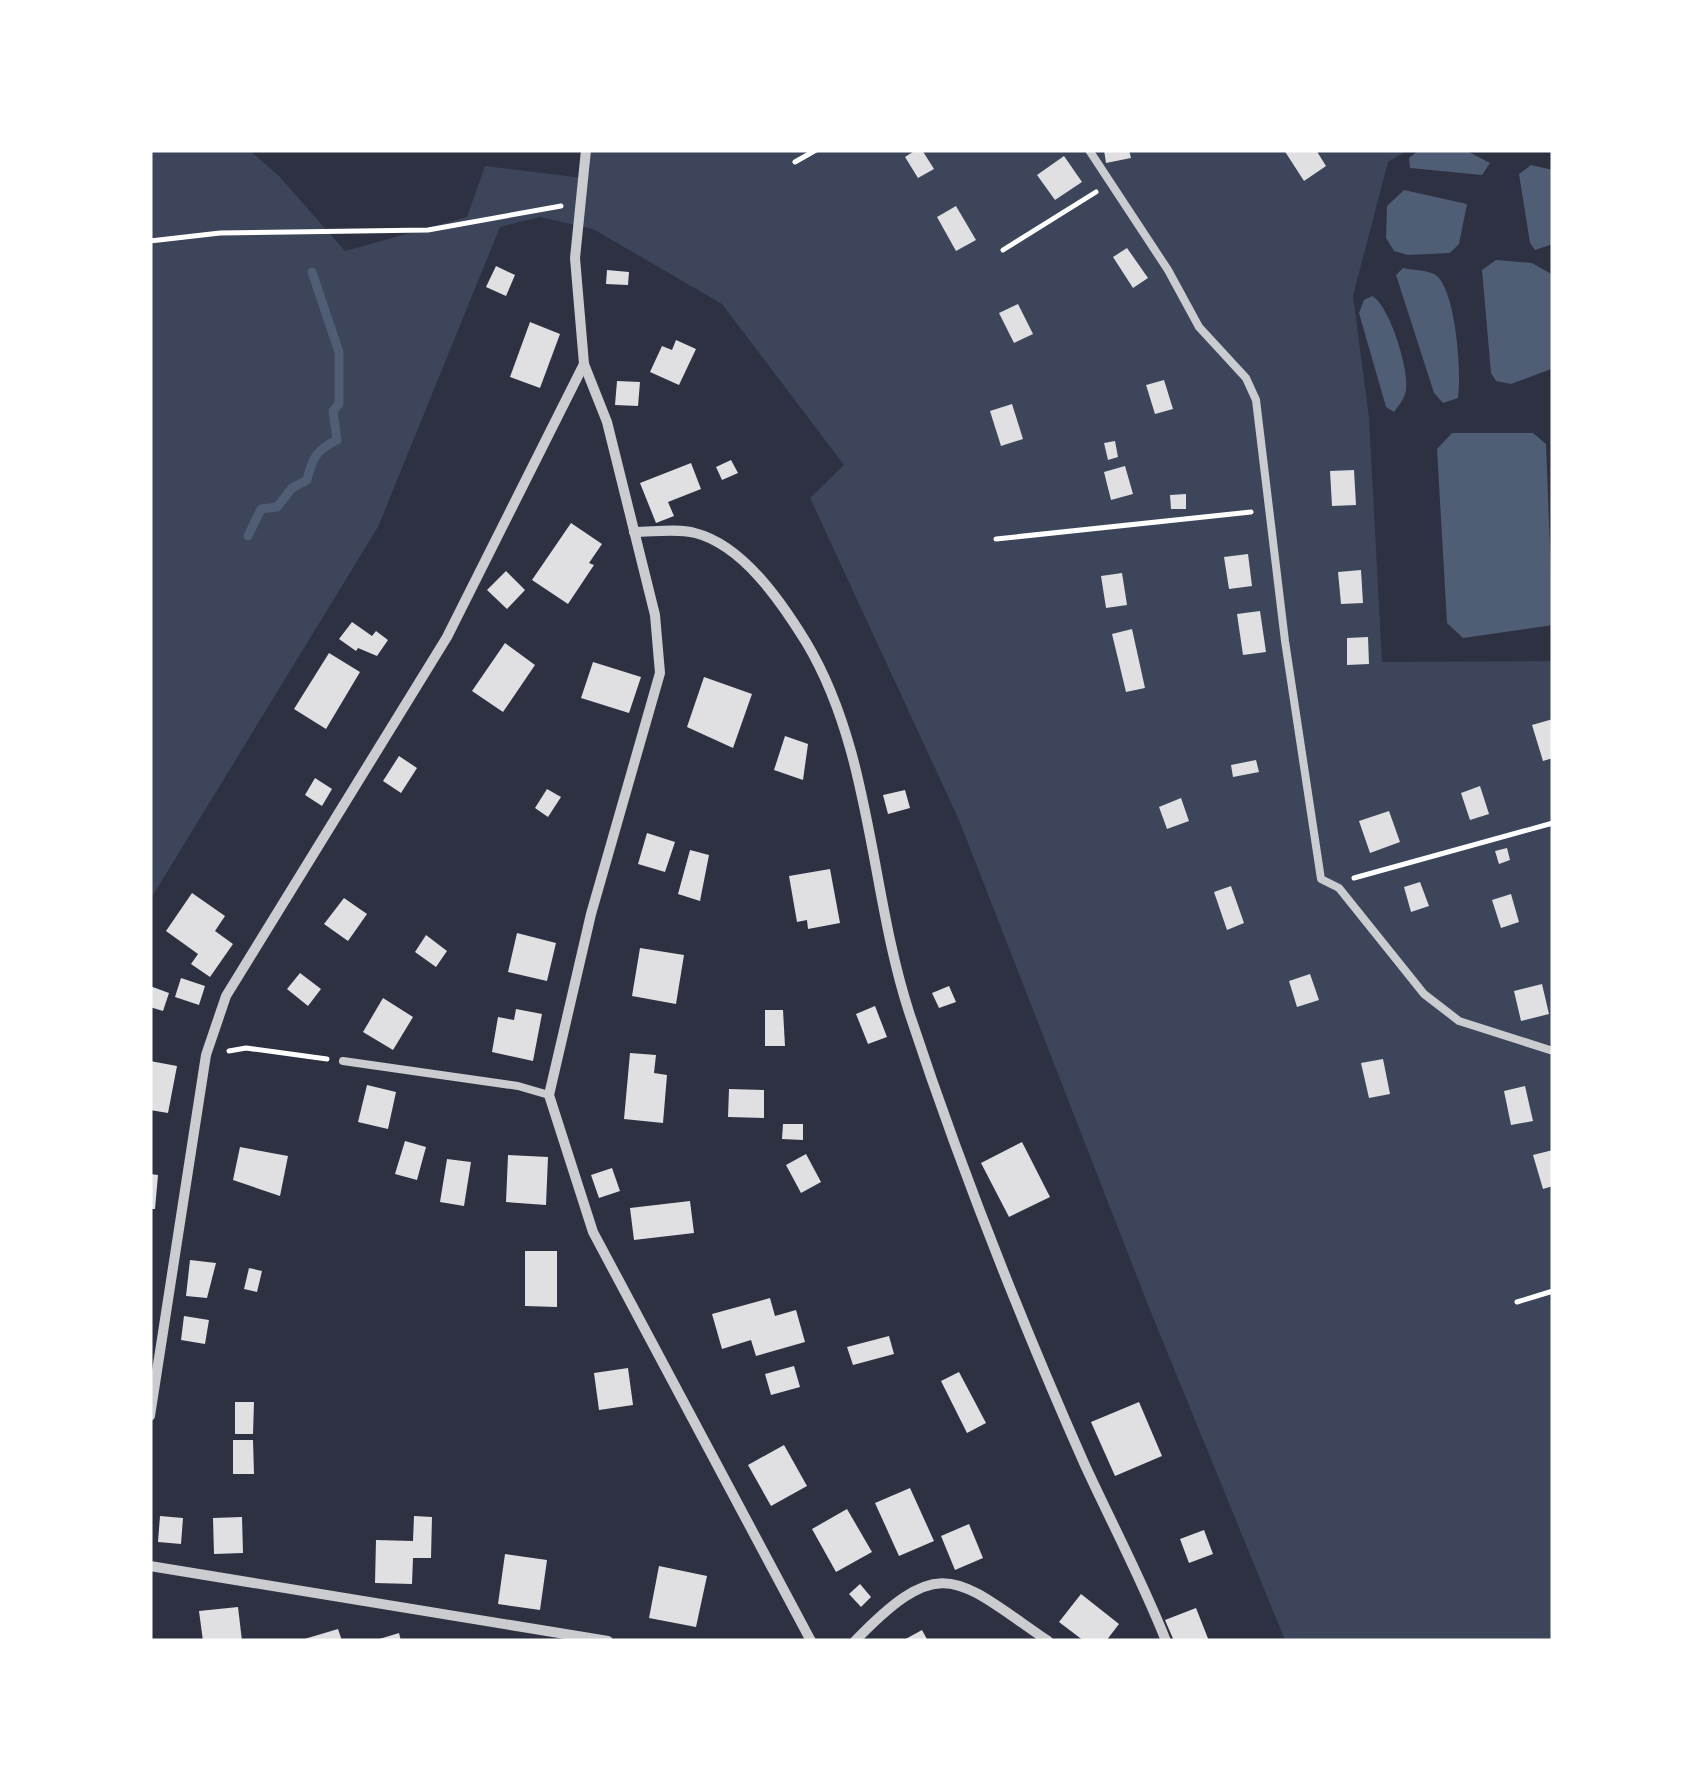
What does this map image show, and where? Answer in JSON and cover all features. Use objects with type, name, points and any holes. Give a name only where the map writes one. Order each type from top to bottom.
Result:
[{"type":"street","points":[[586,150],[575,258],[584,364],[607,422],[655,615],[660,673],[591,914],[549,1095],[593,1232],[811,1641]]},
{"type":"street","points":[[150,1416],[206,1054],[226,996],[447,636],[584,364]]},
{"type":"street","points":[[634,532],[694,533],[726,549],[771,591],[821,673],[853,764],[884,922],[908,1010],[964,1168],[1084,1462],[1166,1641]]},
{"type":"street","points":[[150,1566],[608,1641]]},
{"type":"street","points":[[855,1641],[910,1588],[939,1580],[976,1592],[1048,1641]]},
{"type":"lane","points":[[1089,150],[1168,270],[1199,327],[1246,378],[1256,400],[1322,879],[1332,884],[1435,1003],[1459,1021],[1553,1051]]},
{"type":"lane","points":[[344,1061],[518,1086],[549,1095]]},
{"type":"path","points":[[795,162],[816,150]]},
{"type":"path","points":[[1003,250],[1111,183]]},
{"type":"path","points":[[150,241],[220,232],[428,230],[579,203]]},
{"type":"path","points":[[996,539],[1269,510]]},
{"type":"path","points":[[1332,884],[1553,822]]},
{"type":"path","points":[[206,1054],[246,1048],[344,1061]]},
{"type":"path","points":[[1517,1302],[1553,1291]]},
{"type":"shaded area","points":[[150,150],[249,150],[279,176],[345,251],[467,217],[485,166],[583,178],[587,150],[1409,150],[1388,162],[1353,296],[1369,417],[1382,662],[1553,661],[1553,1641],[1285,1640],[1150,1310],[959,820],[810,498],[844,465],[722,304],[593,229],[540,217],[500,227],[378,527],[150,900]]},
{"type":"shaded area","points":[[1419,150],[1465,150],[1490,163],[1482,175],[1410,168],[1409,158]]},
{"type":"shaded area","points":[[1531,165],[1553,170],[1553,244],[1535,250],[1530,243],[1519,174]]},
{"type":"shaded area","points":[[1404,190],[1467,204],[1459,244],[1450,253],[1408,255],[1394,251],[1386,238],[1387,206]]},
{"type":"shaded area","points":[[1496,260],[1532,263],[1553,275],[1551,369],[1511,384],[1496,381],[1491,373],[1482,270]]},
{"type":"shaded area","points":[[1403,268],[1434,274],[1448,295],[1458,352],[1458,398],[1443,403],[1434,393],[1396,275]]},
{"type":"shaded area","points":[[1372,296],[1391,324],[1405,369],[1406,391],[1394,412],[1386,407],[1359,313],[1364,300]]},
{"type":"shaded area","points":[[1452,433],[1533,433],[1546,444],[1553,625],[1463,638],[1447,623],[1437,449]]},
{"type":"building","points":[[922,150],[934,169],[918,178],[905,157]]},
{"type":"building","points":[[1104,150],[1129,150],[1131,158],[1106,163]]},
{"type":"building","points":[[1284,150],[1316,150],[1326,166],[1304,181]]},
{"type":"building","points":[[1064,156],[1082,182],[1055,200],[1037,175]]},
{"type":"building","points":[[956,206],[976,240],[956,251],[937,217]]},
{"type":"building","points":[[1127,248],[1148,278],[1133,288],[1113,257]]},
{"type":"building","points":[[496,266],[515,275],[506,296],[486,287]]},
{"type":"building","points":[[607,270],[629,272],[628,285],[606,284]]},
{"type":"building","points":[[1018,304],[1033,334],[1014,343],[999,313]]},
{"type":"building","points":[[530,322],[560,334],[540,388],[510,377]]},
{"type":"building","points":[[676,340],[696,349],[679,385],[650,372],[662,346],[672,350]]},
{"type":"building","points":[[1164,380],[1173,409],[1155,414],[1146,385]]},
{"type":"building","points":[[617,381],[640,382],[638,406],[615,405]]},
{"type":"building","points":[[1012,404],[1023,439],[1001,446],[990,411]]},
{"type":"building","points":[[1115,441],[1118,457],[1108,460],[1104,443]]},
{"type":"building","points":[[731,460],[738,473],[722,480],[716,467]]},
{"type":"building","points":[[691,463],[701,489],[668,502],[674,516],[656,523],[640,483]]},
{"type":"building","points":[[1125,466],[1133,494],[1111,500],[1104,472]]},
{"type":"building","points":[[1354,470],[1356,505],[1332,506],[1330,471]]},
{"type":"building","points":[[1186,494],[1186,509],[1171,509],[1170,495]]},
{"type":"building","points":[[571,523],[602,544],[589,563],[594,565],[568,604],[532,580]]},
{"type":"building","points":[[1248,554],[1252,586],[1229,589],[1224,557]]},
{"type":"building","points":[[1361,570],[1363,603],[1341,604],[1338,572]]},
{"type":"building","points":[[506,571],[525,590],[507,609],[487,590]]},
{"type":"building","points":[[1122,573],[1127,605],[1106,608],[1101,576]]},
{"type":"building","points":[[1260,611],[1266,652],[1243,655],[1237,614]]},
{"type":"building","points":[[352,622],[372,636],[376,631],[388,640],[377,656],[358,648],[356,651],[339,639]]},
{"type":"building","points":[[1132,629],[1145,688],[1126,692],[1112,634]]},
{"type":"building","points":[[1368,637],[1369,664],[1347,665],[1347,638]]},
{"type":"building","points":[[505,643],[535,665],[503,712],[472,691]]},
{"type":"building","points":[[329,653],[360,672],[326,729],[294,709]]},
{"type":"building","points":[[593,662],[641,677],[629,713],[581,698]]},
{"type":"building","points":[[704,677],[752,694],[733,748],[687,727]]},
{"type":"building","points":[[1553,719],[1553,758],[1543,761],[1532,725]]},
{"type":"building","points":[[785,736],[808,744],[803,780],[774,770]]},
{"type":"building","points":[[399,756],[417,768],[401,793],[383,781]]},
{"type":"building","points":[[1256,760],[1259,772],[1233,777],[1231,765]]},
{"type":"building","points":[[315,778],[332,789],[322,806],[305,795]]},
{"type":"building","points":[[1480,786],[1489,814],[1470,820],[1461,793]]},
{"type":"building","points":[[547,789],[561,797],[548,817],[535,808]]},
{"type":"building","points":[[905,790],[910,808],[888,814],[883,795]]},
{"type":"building","points":[[1181,798],[1189,821],[1167,829],[1159,807]]},
{"type":"building","points":[[1389,811],[1400,842],[1370,853],[1359,821]]},
{"type":"building","points":[[647,833],[675,842],[665,872],[638,864]]},
{"type":"building","points":[[1507,848],[1510,860],[1499,864],[1495,851]]},
{"type":"building","points":[[690,850],[709,855],[700,901],[678,894]]},
{"type":"building","points":[[830,869],[840,923],[808,929],[807,920],[797,922],[789,876]]},
{"type":"building","points":[[1420,882],[1429,906],[1411,912],[1404,887]]},
{"type":"building","points":[[1231,886],[1244,923],[1227,930],[1214,892]]},
{"type":"building","points":[[192,893],[225,916],[215,931],[233,944],[210,977],[191,964],[198,954],[166,931]]},
{"type":"building","points":[[1511,894],[1519,922],[1501,928],[1492,900]]},
{"type":"building","points":[[344,898],[367,914],[348,941],[324,924]]},
{"type":"building","points":[[517,933],[556,943],[547,981],[508,972]]},
{"type":"building","points":[[426,935],[447,951],[436,967],[415,952]]},
{"type":"building","points":[[640,948],[684,955],[676,1004],[632,996]]},
{"type":"building","points":[[300,973],[321,989],[308,1006],[287,989]]},
{"type":"building","points":[[1310,974],[1319,1000],[1297,1007],[1289,981]]},
{"type":"building","points":[[181,978],[205,986],[199,1005],[175,997]]},
{"type":"building","points":[[1542,984],[1549,1014],[1521,1021],[1514,991]]},
{"type":"building","points":[[150,986],[169,993],[163,1011],[150,1007]]},
{"type":"building","points":[[949,986],[956,1002],[939,1008],[932,993]]},
{"type":"building","points":[[383,998],[413,1017],[393,1050],[363,1032]]},
{"type":"building","points":[[875,1006],[887,1037],[868,1044],[856,1014]]},
{"type":"building","points":[[516,1009],[542,1014],[533,1061],[492,1052],[498,1017],[514,1020]]},
{"type":"building","points":[[765,1010],[783,1010],[785,1046],[765,1046]]},
{"type":"building","points":[[630,1053],[656,1055],[654,1073],[667,1075],[663,1123],[624,1119]]},
{"type":"building","points":[[1383,1059],[1390,1094],[1369,1098],[1361,1063]]},
{"type":"building","points":[[150,1061],[177,1066],[168,1113],[150,1110]]},
{"type":"building","points":[[367,1085],[396,1092],[388,1129],[358,1122]]},
{"type":"building","points":[[1525,1086],[1533,1121],[1511,1125],[1504,1091]]},
{"type":"building","points":[[729,1089],[764,1090],[764,1118],[728,1117]]},
{"type":"building","points":[[783,1124],[803,1124],[803,1140],[782,1139]]},
{"type":"building","points":[[405,1141],[426,1147],[417,1180],[395,1174]]},
{"type":"building","points":[[1022,1142],[1050,1197],[1009,1217],[981,1163]]},
{"type":"building","points":[[240,1147],[288,1156],[280,1196],[233,1180]]},
{"type":"building","points":[[1553,1150],[1553,1186],[1543,1189],[1533,1155]]},
{"type":"building","points":[[806,1154],[821,1182],[801,1193],[786,1165]]},
{"type":"building","points":[[508,1155],[548,1157],[546,1205],[506,1202]]},
{"type":"building","points":[[447,1159],[471,1162],[464,1206],[440,1202]]},
{"type":"building","points":[[612,1168],[620,1191],[599,1198],[591,1175]]},
{"type":"building","points":[[150,1174],[158,1175],[155,1209],[150,1209]]},
{"type":"building","points":[[690,1201],[694,1233],[634,1240],[630,1208]]},
{"type":"building","points":[[525,1251],[557,1251],[557,1307],[525,1306]]},
{"type":"building","points":[[190,1260],[216,1263],[207,1298],[186,1296]]},
{"type":"building","points":[[249,1268],[262,1271],[257,1292],[244,1289]]},
{"type":"building","points":[[770,1298],[775,1316],[796,1310],[805,1342],[756,1356],[751,1340],[722,1349],[712,1314]]},
{"type":"building","points":[[184,1316],[209,1320],[205,1344],[181,1340]]},
{"type":"building","points":[[889,1336],[894,1354],[853,1365],[847,1347]]},
{"type":"building","points":[[794,1366],[800,1387],[771,1395],[765,1374]]},
{"type":"building","points":[[628,1368],[633,1405],[599,1410],[594,1373]]},
{"type":"building","points":[[959,1372],[986,1423],[967,1433],[941,1381]]},
{"type":"building","points":[[235,1402],[254,1402],[253,1434],[235,1434]]},
{"type":"building","points":[[1139,1402],[1162,1456],[1115,1476],[1091,1422]]},
{"type":"building","points":[[233,1440],[253,1440],[254,1474],[233,1474]]},
{"type":"building","points":[[784,1445],[807,1486],[771,1506],[748,1465]]},
{"type":"building","points":[[910,1488],[934,1541],[899,1556],[875,1503]]},
{"type":"building","points":[[847,1509],[872,1552],[836,1572],[812,1529]]},
{"type":"building","points":[[160,1516],[183,1518],[181,1544],[158,1542]]},
{"type":"building","points":[[414,1516],[432,1517],[431,1558],[413,1558],[412,1584],[375,1583],[376,1540],[413,1541]]},
{"type":"building","points":[[242,1517],[243,1553],[214,1554],[213,1518]]},
{"type":"building","points":[[969,1524],[983,1558],[955,1570],[941,1536]]},
{"type":"building","points":[[1204,1530],[1213,1554],[1189,1563],[1180,1539]]},
{"type":"building","points":[[505,1554],[547,1560],[540,1610],[498,1604]]},
{"type":"building","points":[[659,1566],[707,1576],[696,1627],[649,1618]]},
{"type":"building","points":[[860,1584],[871,1597],[861,1607],[849,1594]]},
{"type":"building","points":[[1081,1594],[1119,1624],[1106,1641],[1084,1641],[1059,1622]]},
{"type":"building","points":[[238,1607],[242,1641],[203,1641],[199,1611]]},
{"type":"building","points":[[1196,1608],[1209,1641],[1174,1641],[1165,1620]]},
{"type":"building","points":[[338,1629],[342,1641],[301,1641],[301,1640]]},
{"type":"building","points":[[922,1630],[928,1641],[902,1641]]},
{"type":"building","points":[[399,1633],[401,1641],[376,1641],[376,1640]]},
{"type":"waterway","points":[[248,536],[261,509],[277,507],[292,488],[307,480],[316,456],[337,440],[333,411],[339,404],[339,352],[312,272]]}]
